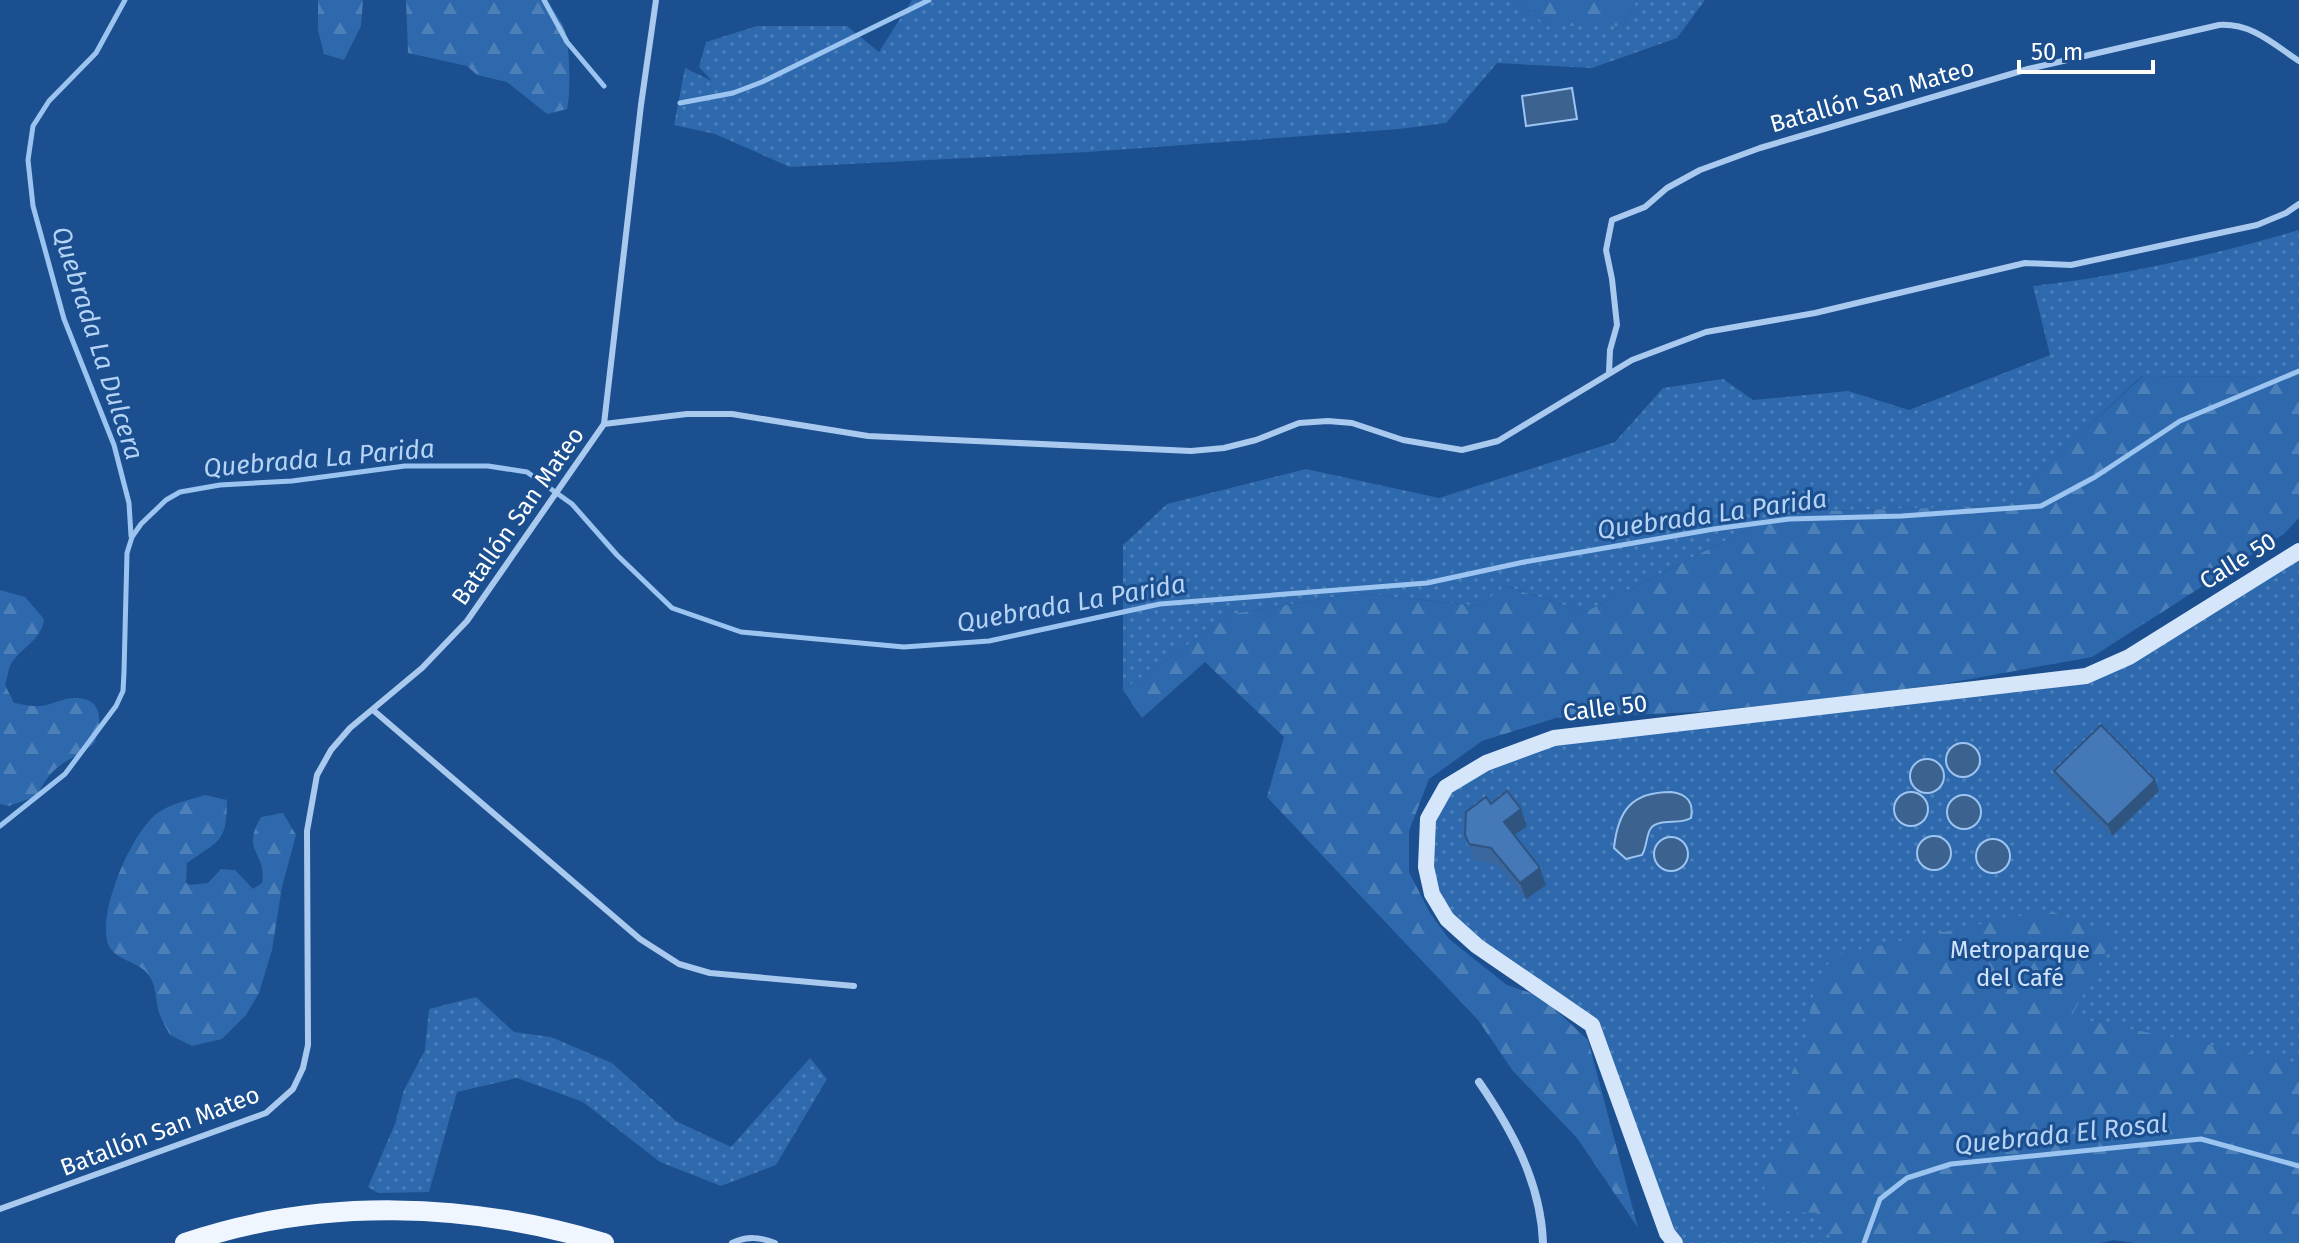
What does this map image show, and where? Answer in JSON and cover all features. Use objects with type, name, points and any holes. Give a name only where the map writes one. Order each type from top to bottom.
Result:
[{"type":"main road","points":[[185,1243],[276,1219],[343,1212],[396,1211],[490,1217],[551,1227],[604,1243]]},
{"type":"street","name":"Calle 50","points":[[1675,1243],[1667,1233],[1592,1025],[1477,946],[1447,919],[1432,894],[1426,867],[1428,819],[1446,787],[1486,763],[1554,738],[2086,676],[2129,657],[2299,551]]},
{"type":"street","points":[[1479,1082],[1529,1170],[1543,1243]]},
{"type":"lane","points":[[604,424],[656,0]]},
{"type":"lane","name":"Batallón San Mateo","points":[[1609,373],[1610,350],[1617,325],[1606,250],[1612,220],[1645,207],[1667,188],[1700,170],[1760,148],[2028,69],[2219,25],[2249,27],[2299,61]]},
{"type":"lane","name":"Batallón San Mateo","points":[[0,1209],[187,1140],[256,1119],[277,1106],[293,1089],[303,1068],[308,1045],[307,841],[317,775],[331,750],[350,728],[422,668],[467,621],[604,424],[721,413],[868,436],[1191,451],[1240,444],[1299,423],[1340,421],[1403,440],[1462,450],[1498,441],[1609,373],[1655,349],[1706,332],[1815,313],[2025,263],[2071,265],[2226,232],[2271,220],[2299,204]]},
{"type":"lane","points":[[373,710],[640,939],[679,964],[710,973],[854,986]]},
{"type":"lane","points":[[732,1243],[742,1238],[760,1238],[775,1243]]},
{"type":"green space","points":[[318,0],[363,0],[361,26],[344,60],[324,54],[318,30]]},
{"type":"green space","points":[[406,0],[548,0],[562,24],[568,44],[567,109],[547,114],[507,82],[477,75],[467,66],[408,53]]},
{"type":"green space","points":[[912,0],[1515,0],[1548,26],[1623,26],[1637,0],[1705,0],[1677,38],[1592,68],[1497,63],[1446,123],[1399,129],[1088,152],[790,167],[715,134],[674,125],[685,68],[712,81],[699,67],[706,42],[757,26],[847,26],[879,52]]},
{"type":"green space","points":[[1515,0],[1637,0],[1623,26],[1548,26]]},
{"type":"green space","points":[[2299,230],[2299,369],[2269,377],[2142,376],[2003,506],[1782,512],[1585,612],[1506,586],[1479,606],[1358,593],[1232,614],[1123,690],[1123,545],[1167,504],[1306,469],[1439,498],[1615,442],[1663,388],[1723,379],[1753,400],[1848,391],[1909,410],[2050,355],[2033,286],[2167,264]]},
{"type":"green space","points":[[2299,369],[2299,518],[2284,534],[2092,657],[1943,684],[1809,701],[1697,712],[1556,718],[1482,741],[1429,779],[1409,831],[1409,872],[1430,913],[1449,939],[1507,985],[1542,997],[1588,1040],[1638,1228],[1577,1138],[1513,1071],[1478,1020],[1267,797],[1284,737],[1205,662],[1142,718],[1123,690],[1232,614],[1358,593],[1479,606],[1505,586],[1585,612],[1782,512],[2002,506],[2143,376],[2269,377]]},
{"type":"green space","name":"Metroparque del Café","points":[[2299,551],[2299,1243],[2137,1243],[2114,1240],[2100,1243],[1675,1243],[1592,1025],[1447,919],[1426,844],[1446,787],[1554,738],[2087,676]]},
{"type":"green space","points":[[0,590],[25,597],[44,619],[39,633],[10,666],[5,685],[14,703],[40,706],[68,699],[83,699],[96,706],[99,720],[94,744],[55,770],[37,796],[9,806],[0,804]]},
{"type":"green space","points":[[205,795],[227,800],[225,824],[219,839],[187,863],[186,883],[190,885],[208,883],[221,869],[235,870],[253,889],[262,883],[263,872],[253,845],[255,829],[261,817],[283,813],[296,835],[282,887],[272,950],[259,993],[246,1015],[222,1039],[192,1046],[170,1035],[159,1013],[150,978],[143,969],[111,949],[106,930],[112,893],[138,836],[159,812]]},
{"type":"green space","points":[[2048,910],[2114,936],[2071,1017],[2299,1063],[2299,1243],[2137,1243],[2114,1240],[2089,1243],[1834,1243],[1816,1213],[1775,1210],[1757,1172],[1786,1143],[1799,1109],[1789,1080],[1805,1041],[1815,985],[1834,955]]},
{"type":"green space","points":[[476,997],[514,1032],[551,1037],[612,1063],[676,1121],[731,1147],[810,1058],[827,1079],[776,1165],[721,1186],[660,1162],[583,1102],[517,1078],[457,1092],[429,1192],[378,1193],[368,1187],[395,1124],[404,1090],[425,1050],[429,1009]]},
{"type":"shaded area","points":[[1572,88],[1577,119],[1526,126],[1522,96]]},
{"type":"shaded area","points":[[1963,743],[1975,748],[1980,760],[1975,772],[1963,777],[1951,772],[1946,760],[1951,748]]},
{"type":"shaded area","points":[[1927,759],[1939,764],[1944,776],[1939,788],[1927,793],[1915,788],[1910,776],[1915,764]]},
{"type":"shaded area","points":[[1671,792],[1688,800],[1691,818],[1655,825],[1649,831],[1642,855],[1626,859],[1614,848],[1619,823],[1629,806],[1646,795]]},
{"type":"shaded area","points":[[1911,792],[1923,797],[1928,809],[1923,821],[1911,826],[1899,821],[1894,809],[1899,797]]},
{"type":"shaded area","points":[[1964,795],[1976,800],[1981,812],[1976,824],[1964,829],[1952,824],[1947,812],[1952,800]]},
{"type":"shaded area","points":[[1934,836],[1946,841],[1951,853],[1946,865],[1934,870],[1922,865],[1917,853],[1922,841]]},
{"type":"shaded area","points":[[1671,837],[1683,842],[1688,854],[1683,866],[1671,871],[1659,866],[1654,854],[1659,842]]},
{"type":"shaded area","points":[[1993,839],[2005,844],[2010,856],[2005,868],[1993,873],[1981,868],[1976,856],[1981,844]]},
{"type":"building","points":[[2101,725],[2155,780],[2108,825],[2054,771]]},
{"type":"building","points":[[1507,791],[1521,809],[1504,822],[1540,868],[1520,883],[1491,848],[1469,844],[1465,835],[1466,812],[1486,797],[1491,804]]},
{"type":"waterway","name":"Quebrada La Dulcera","points":[[125,0],[96,53],[49,101],[33,126],[28,160],[33,206],[64,319],[114,445],[129,503],[131,536]]},
{"type":"waterway","name":"Quebrada La Dulcera","points":[[544,0],[567,42],[604,86]]},
{"type":"waterway","name":"Quebrada La Dulcera","points":[[680,103],[733,93],[762,82],[929,0]]},
{"type":"waterway","name":"Quebrada La Parida","points":[[0,826],[65,774],[116,706],[123,691],[127,553],[132,537],[141,524],[166,500],[180,492],[405,466],[488,466],[527,472],[572,504],[617,555],[672,608],[741,632],[904,647],[989,641],[1160,604],[1427,583],[1524,562],[1789,519],[1902,516],[2041,506],[2095,477],[2180,421],[2299,371]]},
{"type":"waterway","name":"Quebrada El Rosal","points":[[1864,1243],[1880,1199],[1907,1178],[1951,1164],[2201,1139],[2299,1166]]}]
